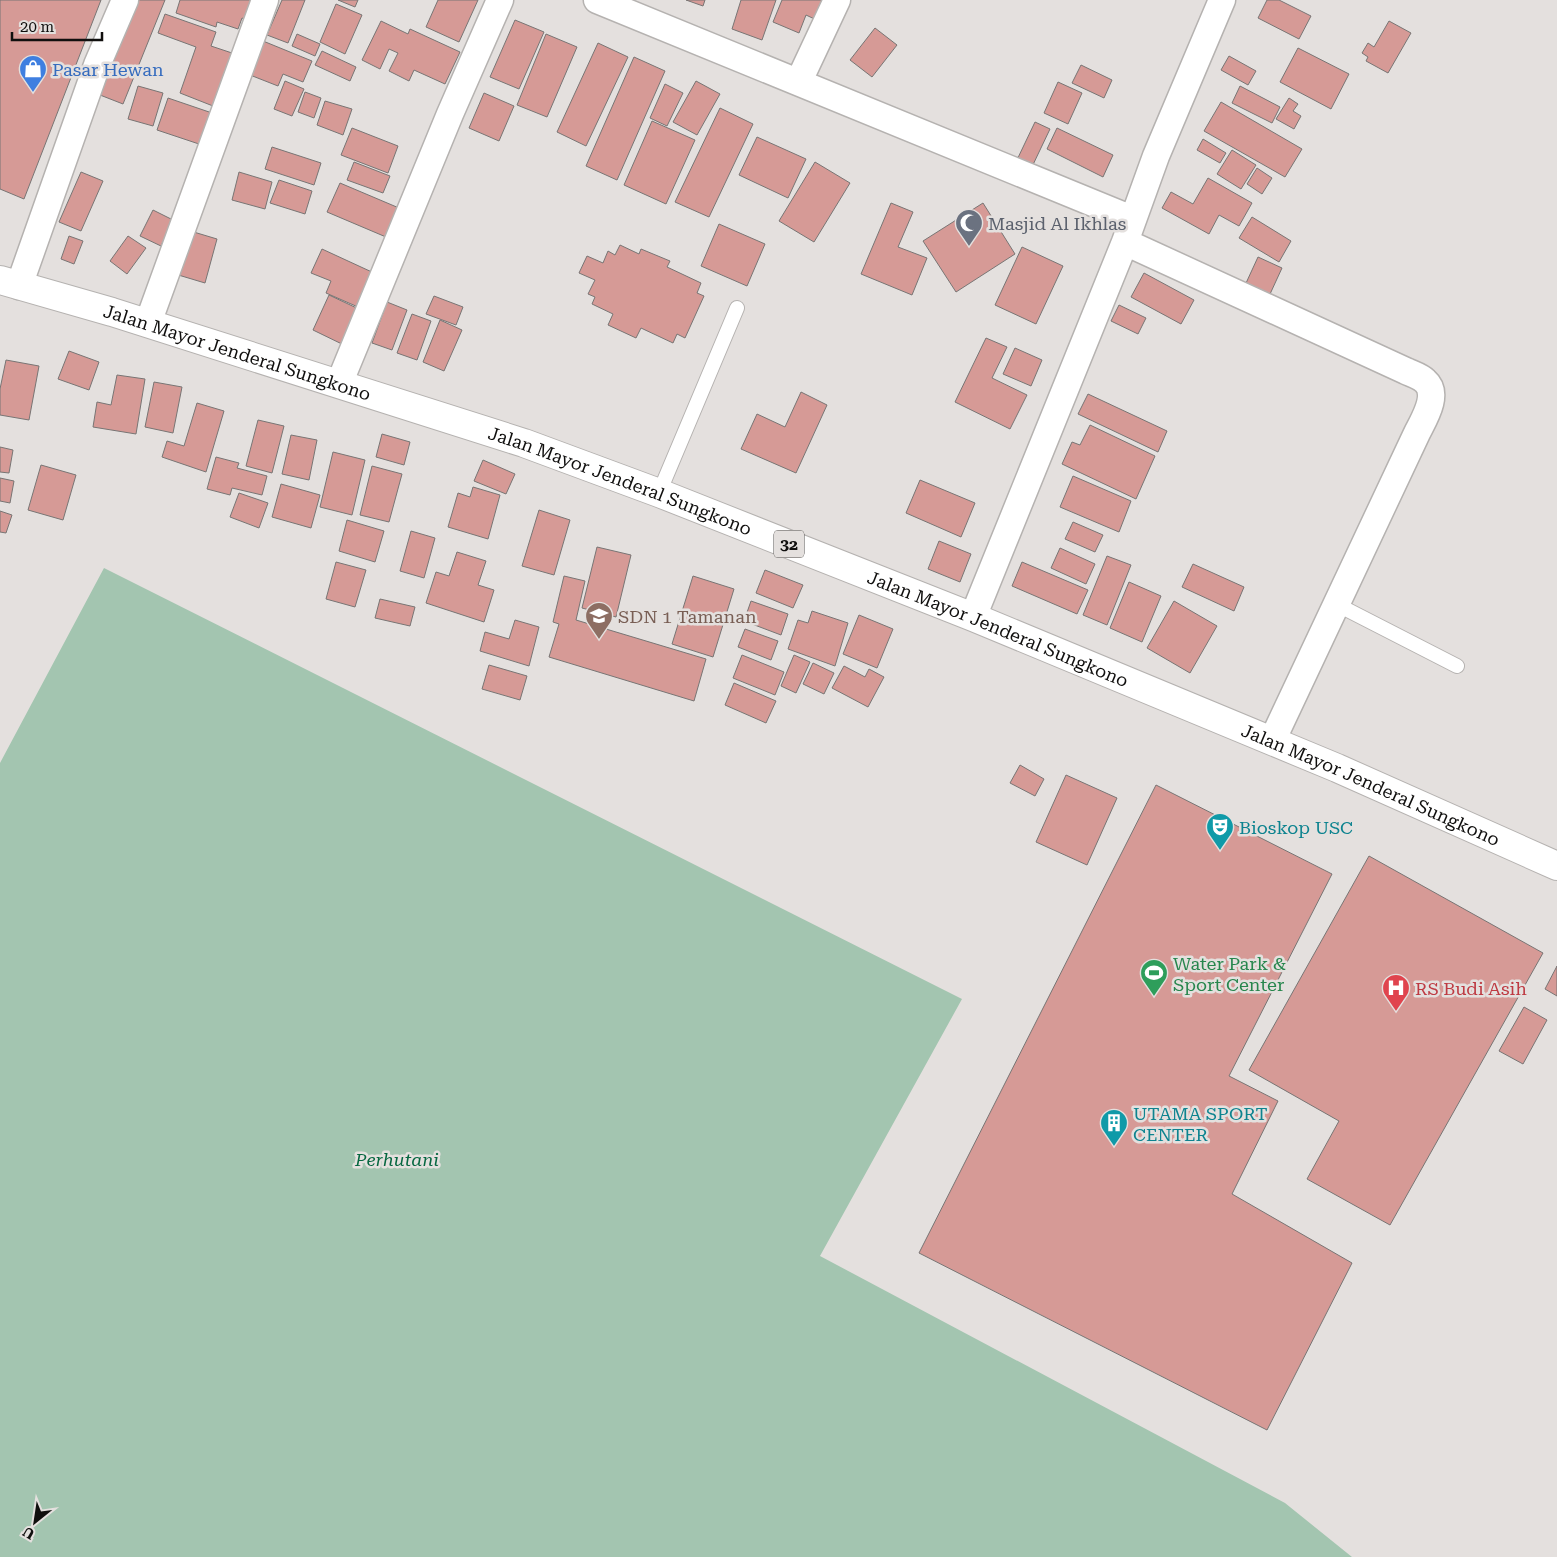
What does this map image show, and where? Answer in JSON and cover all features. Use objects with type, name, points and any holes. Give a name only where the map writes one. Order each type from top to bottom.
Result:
[{"type":"highway","name":"Jalan Mayor Jenderal Sungkono","points":[[10,283],[148,323],[524,443],[973,617],[1272,741],[1557,866]]},
{"type":"street","points":[[10,283],[125,0]]},
{"type":"street","points":[[148,323],[265,0]]},
{"type":"street","points":[[339,384],[450,114],[500,0]]},
{"type":"street","points":[[799,81],[837,0]]},
{"type":"street","points":[[973,617],[1129,231],[1156,156],[1222,0]]},
{"type":"street","points":[[607,2],[799,81],[1129,231],[1425,381],[1431,389],[1431,400],[1417,433],[1272,741]]},
{"type":"lane","points":[[659,494],[738,308]]},
{"type":"lane","points":[[1336,604],[1457,666]]},
{"type":"green space","name":"Perhutani","points":[[104,568],[962,999],[820,1256],[1285,1503],[1352,1557],[0,1557],[0,763]]},
{"type":"building","name":"Pasar Hewan","points":[[0,0],[101,0],[24,199],[0,189]]},
{"type":"building","points":[[138,0],[165,0],[123,104],[100,95]]},
{"type":"building","points":[[180,0],[258,0],[255,23],[242,18],[238,29],[217,22],[216,27],[176,13]]},
{"type":"building","points":[[282,0],[305,0],[288,43],[267,35]]},
{"type":"building","points":[[338,0],[358,0],[355,7]]},
{"type":"building","points":[[438,0],[478,0],[459,42],[426,27]]},
{"type":"building","points":[[686,0],[705,0],[703,6]]},
{"type":"building","points":[[741,0],[776,0],[762,40],[732,29]]},
{"type":"building","points":[[782,0],[833,0],[823,23],[806,15],[799,33],[773,22]]},
{"type":"building","points":[[1267,0],[1279,0],[1311,16],[1299,39],[1258,18]]},
{"type":"building","points":[[336,4],[362,15],[345,54],[320,42]]},
{"type":"building","points":[[165,14],[216,32],[211,46],[232,53],[213,106],[180,93],[196,47],[158,33]]},
{"type":"building","points":[[515,20],[544,32],[519,89],[490,77]]},
{"type":"building","points":[[381,21],[408,34],[410,29],[460,52],[445,84],[414,70],[409,81],[389,71],[398,53],[389,49],[380,69],[362,60]]},
{"type":"building","points":[[1389,21],[1411,33],[1388,73],[1366,61],[1368,57],[1362,53],[1368,43],[1374,47]]},
{"type":"building","points":[[875,28],[897,45],[872,77],[850,60]]},
{"type":"building","points":[[297,34],[320,44],[315,56],[292,46]]},
{"type":"building","points":[[546,34],[577,47],[547,117],[517,105]]},
{"type":"building","points":[[263,41],[312,61],[303,82],[283,74],[278,86],[250,75]]},
{"type":"building","points":[[598,43],[628,57],[586,146],[557,132]]},
{"type":"building","points":[[1298,48],[1349,74],[1331,109],[1280,82]]},
{"type":"building","points":[[322,51],[356,67],[350,81],[315,65]]},
{"type":"building","points":[[1229,56],[1256,71],[1248,85],[1221,70]]},
{"type":"building","points":[[634,57],[665,71],[617,180],[586,166]]},
{"type":"building","points":[[1081,65],[1112,80],[1104,98],[1072,83]]},
{"type":"building","points":[[285,81],[304,89],[292,116],[274,109]]},
{"type":"building","points":[[696,81],[720,94],[697,135],[673,122]]},
{"type":"building","points":[[1058,82],[1082,93],[1068,124],[1044,113]]},
{"type":"building","points":[[665,84],[683,93],[667,126],[650,118]]},
{"type":"building","points":[[138,86],[163,93],[153,126],[128,119]]},
{"type":"building","points":[[1240,86],[1280,107],[1272,123],[1232,103]]},
{"type":"building","points":[[305,92],[321,98],[314,118],[298,112]]},
{"type":"building","points":[[484,93],[514,106],[499,141],[469,128]]},
{"type":"building","points":[[168,98],[215,114],[205,146],[157,130]]},
{"type":"building","points":[[1289,98],[1298,104],[1293,111],[1301,116],[1294,129],[1276,119]]},
{"type":"building","points":[[325,101],[352,109],[343,135],[317,125]]},
{"type":"building","points":[[1221,102],[1302,149],[1285,177],[1204,131]]},
{"type":"building","points":[[720,108],[753,124],[709,217],[675,202]]},
{"type":"building","points":[[652,121],[695,140],[666,204],[624,185]]},
{"type":"building","points":[[1035,122],[1050,129],[1030,171],[1015,164]]},
{"type":"building","points":[[352,128],[398,146],[388,173],[341,155]]},
{"type":"building","points":[[1057,128],[1113,155],[1103,177],[1047,149]]},
{"type":"building","points":[[757,137],[806,159],[788,198],[739,175]]},
{"type":"building","points":[[1203,139],[1226,153],[1220,163],[1197,150]]},
{"type":"building","points":[[272,147],[321,163],[314,185],[265,169]]},
{"type":"building","points":[[1232,150],[1256,165],[1241,189],[1217,174]]},
{"type":"building","points":[[354,162],[390,176],[383,193],[347,180]]},
{"type":"building","points":[[815,162],[850,183],[814,242],[779,221]]},
{"type":"building","points":[[1257,168],[1272,178],[1262,194],[1247,184]]},
{"type":"building","points":[[81,172],[103,181],[81,231],[59,222]]},
{"type":"building","points":[[239,172],[272,182],[265,209],[232,200]]},
{"type":"building","points":[[1208,178],[1252,203],[1239,226],[1219,215],[1209,234],[1162,208],[1171,192],[1193,204]]},
{"type":"building","points":[[279,180],[312,191],[305,214],[270,203]]},
{"type":"building","points":[[340,183],[399,208],[386,237],[327,212]]},
{"type":"building","points":[[891,203],[913,212],[898,247],[927,258],[912,295],[861,274]]},
{"type":"building","name":"Masjid Al Ikhlas","points":[[983,203],[1015,254],[956,292],[923,241]]},
{"type":"building","points":[[153,210],[173,220],[161,246],[140,236]]},
{"type":"building","points":[[1252,217],[1291,241],[1279,262],[1239,238]]},
{"type":"building","points":[[719,224],[765,244],[747,286],[701,266]]},
{"type":"building","points":[[187,230],[217,239],[205,283],[175,274]]},
{"type":"building","points":[[69,236],[83,241],[74,264],[61,259]]},
{"type":"building","points":[[128,236],[146,248],[127,274],[110,261]]},
{"type":"building","points":[[620,245],[639,254],[641,249],[670,261],[667,267],[701,283],[697,293],[704,296],[685,338],[677,334],[673,343],[641,328],[636,338],[608,325],[613,314],[592,304],[595,297],[588,294],[595,280],[579,273],[587,256],[603,263],[608,251],[615,255]]},
{"type":"building","points":[[1022,247],[1063,266],[1036,324],[995,305]]},
{"type":"building","points":[[322,249],[374,273],[358,307],[326,293],[331,281],[311,273]]},
{"type":"building","points":[[1258,257],[1282,268],[1265,305],[1241,294]]},
{"type":"building","points":[[1144,273],[1194,300],[1181,324],[1131,297]]},
{"type":"building","points":[[329,295],[363,311],[346,346],[313,330]]},
{"type":"building","points":[[434,296],[463,307],[456,325],[426,314]]},
{"type":"building","points":[[387,302],[407,310],[392,350],[372,343]]},
{"type":"building","points":[[1119,305],[1146,318],[1138,334],[1111,321]]},
{"type":"building","points":[[412,314],[431,321],[417,360],[397,353]]},
{"type":"building","points":[[440,320],[462,330],[444,371],[423,362]]},
{"type":"building","points":[[986,338],[1007,347],[992,378],[1027,395],[1010,429],[955,402]]},
{"type":"building","points":[[1015,348],[1042,360],[1031,386],[1003,374]]},
{"type":"building","points":[[69,351],[99,362],[89,390],[58,379]]},
{"type":"building","points":[[6,360],[39,366],[29,420],[0,415],[0,389]]},
{"type":"building","points":[[117,375],[145,379],[136,434],[93,427],[97,402],[111,405]]},
{"type":"building","points":[[154,382],[182,387],[173,433],[145,427]]},
{"type":"building","points":[[801,392],[827,405],[796,473],[741,449],[757,414],[785,427]]},
{"type":"building","points":[[1088,394],[1167,431],[1158,452],[1078,414]]},
{"type":"building","points":[[197,403],[224,411],[206,472],[162,457],[167,441],[184,446]]},
{"type":"building","points":[[258,420],[284,426],[272,473],[246,466]]},
{"type":"building","points":[[1090,425],[1155,456],[1136,499],[1062,464],[1072,442],[1080,445]]},
{"type":"building","points":[[382,434],[410,442],[404,465],[376,457]]},
{"type":"building","points":[[291,435],[317,440],[309,480],[282,474]]},
{"type":"building","points":[[0,447],[13,450],[9,473],[0,472]]},
{"type":"building","points":[[333,452],[365,460],[352,515],[320,507]]},
{"type":"building","points":[[216,457],[239,463],[237,468],[267,476],[262,495],[232,488],[230,495],[207,489]]},
{"type":"building","points":[[483,460],[515,474],[506,494],[474,481]]},
{"type":"building","points":[[41,465],[76,475],[63,520],[28,510]]},
{"type":"building","points":[[372,466],[402,474],[389,522],[360,515]]},
{"type":"building","points":[[1073,476],[1131,501],[1119,532],[1060,507]]},
{"type":"building","points":[[0,478],[14,481],[10,503],[0,501]]},
{"type":"building","points":[[920,480],[975,503],[961,537],[906,513]]},
{"type":"building","points":[[281,484],[320,495],[311,528],[272,517]]},
{"type":"building","points":[[473,487],[500,495],[488,539],[448,527],[458,493],[470,497]]},
{"type":"building","points":[[239,493],[268,503],[259,528],[230,517]]},
{"type":"building","points":[[539,510],[570,520],[554,575],[522,566]]},
{"type":"building","points":[[0,511],[12,515],[6,533],[0,532]]},
{"type":"building","points":[[347,520],[384,531],[375,562],[339,551]]},
{"type":"building","points":[[1073,522],[1103,535],[1095,552],[1065,539]]},
{"type":"building","points":[[411,531],[435,538],[424,578],[400,571]]},
{"type":"building","points":[[939,541],[971,554],[960,582],[928,569]]},
{"type":"building","name":"SDN 1 Tamanan","points":[[597,547],[631,555],[616,617],[582,608]]},
{"type":"building","points":[[1060,548],[1095,564],[1086,584],[1051,568]]},
{"type":"building","points":[[457,552],[486,561],[478,585],[494,590],[484,622],[426,603],[436,572],[449,576]]},
{"type":"building","points":[[1107,556],[1131,565],[1107,625],[1083,615]]},
{"type":"building","points":[[336,562],[366,570],[355,607],[326,599]]},
{"type":"building","points":[[1022,562],[1088,590],[1077,614],[1012,586]]},
{"type":"building","points":[[1193,564],[1244,587],[1234,611],[1182,587]]},
{"type":"building","points":[[765,570],[803,585],[793,608],[756,593]]},
{"type":"building","name":"SDN 1 Tamanan","points":[[564,576],[585,581],[576,620],[706,659],[694,701],[549,657],[559,624],[553,622]]},
{"type":"building","name":"SDN 1 Tamanan","points":[[693,576],[734,589],[713,657],[672,644]]},
{"type":"building","points":[[1129,582],[1161,596],[1142,642],[1110,628]]},
{"type":"building","points":[[380,599],[415,607],[410,626],[375,618]]},
{"type":"building","points":[[751,601],[788,614],[781,635],[744,621]]},
{"type":"building","points":[[1174,601],[1217,626],[1190,673],[1147,648]]},
{"type":"building","points":[[812,611],[848,623],[835,666],[788,649],[798,620],[808,623]]},
{"type":"building","points":[[859,615],[893,629],[877,668],[843,654]]},
{"type":"building","points":[[515,620],[539,627],[529,666],[480,651],[485,632],[509,639]]},
{"type":"building","points":[[745,629],[778,641],[771,660],[738,647]]},
{"type":"building","points":[[742,655],[784,672],[775,695],[733,678]]},
{"type":"building","points":[[794,655],[810,662],[796,693],[781,686]]},
{"type":"building","points":[[813,663],[834,673],[824,694],[803,684]]},
{"type":"building","points":[[489,665],[527,676],[520,700],[482,689]]},
{"type":"building","points":[[844,666],[865,677],[869,669],[884,677],[868,707],[832,688]]},
{"type":"building","points":[[734,683],[776,701],[766,723],[725,705]]},
{"type":"building","points":[[1020,765],[1044,779],[1035,796],[1010,783]]},
{"type":"building","points":[[1066,775],[1117,798],[1087,865],[1036,842]]},
{"type":"building","name":"UTAMA SPORT CENTER","points":[[1156,785],[1332,874],[1229,1076],[1278,1101],[1232,1194],[1352,1263],[1267,1430],[919,1253]]},
{"type":"building","name":"RS Budi Asih","points":[[1369,856],[1543,953],[1390,1225],[1307,1179],[1339,1121],[1249,1070]]},
{"type":"building","points":[[1557,966],[1557,996],[1545,989]]},
{"type":"building","points":[[1524,1007],[1547,1020],[1523,1064],[1499,1051]]},
{"type":"place","name":"Pasar Hewan","points":[[33,93]]},
{"type":"place","name":"Masjid Al Ikhlas","points":[[969,247]]},
{"type":"place","name":"SDN 1 Tamanan","points":[[599,640]]},
{"type":"place","name":"Bioskop USC","points":[[1220,851]]},
{"type":"place","name":"Water Park & Sport Center","points":[[1154,997]]},
{"type":"place","name":"RS Budi Asih","points":[[1396,1012]]},
{"type":"place","name":"UTAMA SPORT CENTER","points":[[1114,1147]]}]
